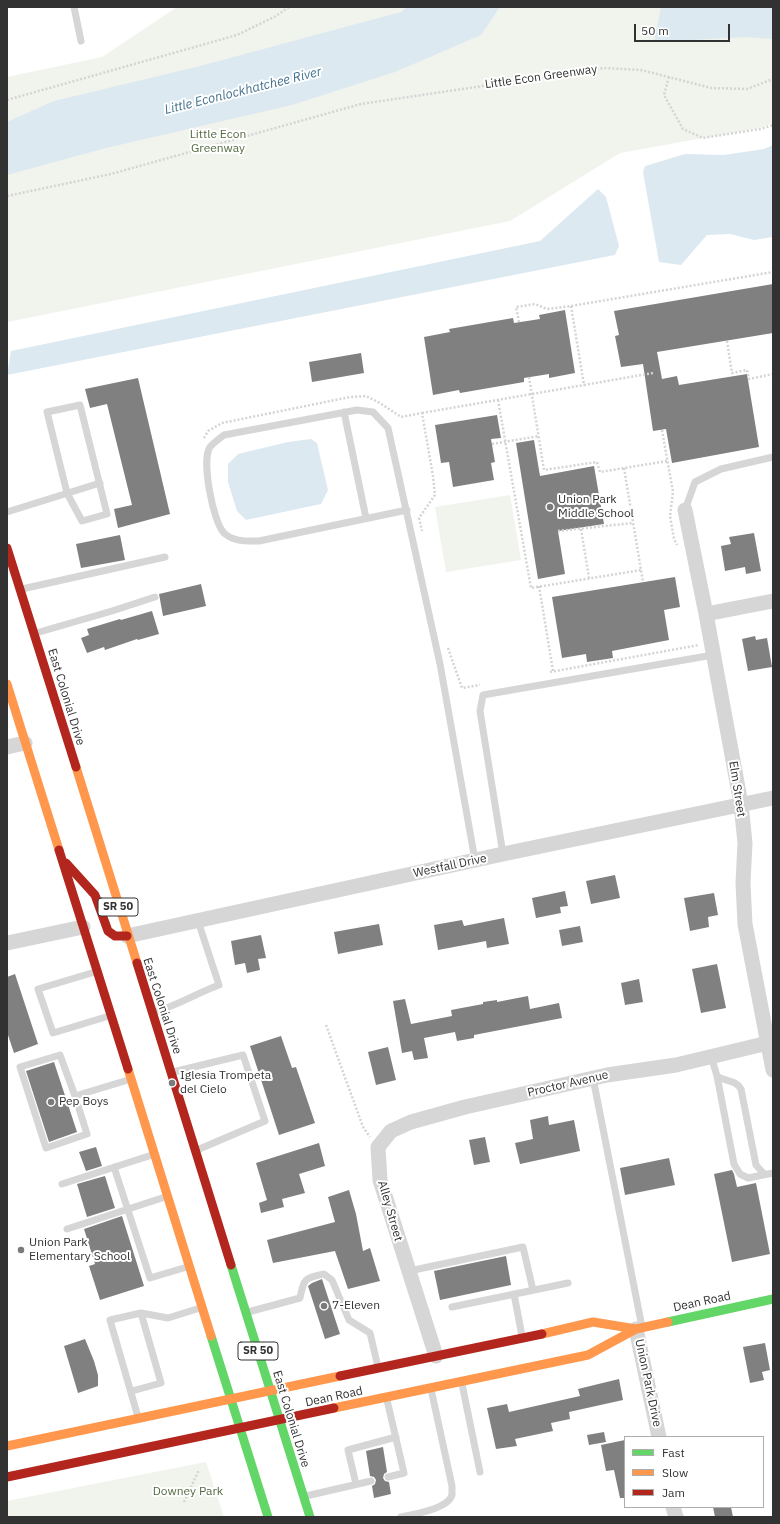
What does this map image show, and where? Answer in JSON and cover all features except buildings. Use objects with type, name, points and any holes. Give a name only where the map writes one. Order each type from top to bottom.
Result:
[{"type":"main road","name":"East Colonial Drive","points":[[7,548],[127,936],[196,1151],[310,1517]]},
{"type":"main road","points":[[7,560],[13,567]]},
{"type":"main road","name":"SR 50","points":[[7,684],[268,1517]]},
{"type":"main road","points":[[61,858],[95,895],[104,924],[108,931],[115,936],[127,936]]},
{"type":"main road","name":"Dean Road","points":[[7,1477],[588,1355],[639,1328],[773,1299]]},
{"type":"main road","name":"Dean Road","points":[[7,1446],[593,1322],[639,1328]]},
{"type":"street","name":"Elm Street","points":[[685,510],[706,614],[740,804],[746,843],[743,883],[745,924],[773,1070]]},
{"type":"street","points":[[706,614],[773,601]]},
{"type":"street","points":[[7,747],[25,743]]},
{"type":"street","name":"Westfall Drive","points":[[127,936],[503,854],[773,798]]},
{"type":"street","points":[[7,943],[83,927]]},
{"type":"street","name":"Proctor Avenue","points":[[378,1147],[391,1131],[411,1122],[464,1107],[593,1078],[676,1065],[768,1043]]},
{"type":"street","name":"Alley Street","points":[[378,1147],[380,1180],[436,1356]]},
{"type":"street","name":"Union Park Drive","points":[[639,1328],[659,1436]]},
{"type":"lane","points":[[74,7],[81,41]]},
{"type":"lane","points":[[80,405],[100,483],[107,514],[82,521],[67,493],[47,412],[80,405]]},
{"type":"lane","points":[[407,510],[258,541],[238,541],[224,532],[215,516],[206,465],[209,448],[224,435],[357,410],[373,412],[388,428],[407,510],[447,701],[475,860]]},
{"type":"lane","points":[[344,412],[366,518]]},
{"type":"lane","points":[[685,510],[695,482],[721,469],[773,457]]},
{"type":"lane","points":[[7,512],[100,483]]},
{"type":"lane","points":[[20,589],[165,556]]},
{"type":"lane","points":[[34,634],[112,612],[155,597]]},
{"type":"lane","points":[[503,854],[480,711],[483,695],[713,655]]},
{"type":"lane","points":[[152,1013],[170,1007],[219,985],[212,958],[198,921]]},
{"type":"lane","points":[[97,971],[38,989],[53,1033],[110,1016]]},
{"type":"lane","points":[[60,1055],[75,1096],[87,1134],[46,1148],[20,1067],[60,1055]]},
{"type":"lane","points":[[171,1073],[243,1055],[265,1121],[196,1151]]},
{"type":"lane","points":[[711,1056],[717,1076],[734,1164],[740,1174],[748,1178],[773,1173]]},
{"type":"lane","points":[[717,1076],[738,1084],[741,1088],[756,1165],[764,1174]]},
{"type":"lane","points":[[593,1078],[639,1328]]},
{"type":"lane","points":[[75,1096],[130,1080]]},
{"type":"lane","points":[[62,1184],[154,1154]]},
{"type":"lane","points":[[114,1167],[150,1278],[189,1266]]},
{"type":"lane","points":[[67,1229],[167,1196]]},
{"type":"lane","points":[[409,1271],[524,1247],[533,1290]]},
{"type":"lane","points":[[246,1313],[300,1298],[303,1283],[309,1278],[324,1274],[332,1280],[350,1320],[370,1333],[378,1368]]},
{"type":"lane","points":[[452,1306],[568,1283]]},
{"type":"lane","points":[[514,1294],[522,1338]]},
{"type":"lane","points":[[139,1419],[110,1320],[141,1313],[168,1318],[202,1307]]},
{"type":"lane","points":[[132,1391],[161,1383],[141,1313]]},
{"type":"lane","points":[[462,1382],[480,1472]]},
{"type":"lane","points":[[401,1517],[441,1506],[452,1496],[452,1486],[431,1388]]},
{"type":"lane","points":[[387,1398],[404,1474],[388,1477]]},
{"type":"lane","points":[[356,1484],[348,1450],[396,1437]]},
{"type":"lane","points":[[303,1497],[371,1481]]},
{"type":"path","points":[[7,100],[237,35],[276,16],[289,7]]},
{"type":"path","name":"Little Econ Greenway","points":[[7,196],[111,174],[361,104],[604,68],[641,70],[711,88],[747,89],[773,79]]},
{"type":"path","points":[[669,77],[664,96],[683,129],[703,138],[760,129],[773,125]]},
{"type":"path","points":[[519,322],[516,307],[535,304],[547,309],[571,306],[773,272]]},
{"type":"path","points":[[571,306],[584,385]]},
{"type":"path","points":[[727,341],[732,373],[747,370],[749,379],[773,374]]},
{"type":"path","points":[[200,444],[208,431],[222,423],[350,397],[366,396],[380,403],[401,417],[653,373]]},
{"type":"path","points":[[529,377],[544,470],[598,462],[600,472],[667,461]]},
{"type":"path","points":[[498,400],[531,588],[641,570]]},
{"type":"path","points":[[422,414],[433,476],[434,495],[419,518],[422,533]]},
{"type":"path","points":[[662,430],[673,492],[670,516],[674,539],[680,552]]},
{"type":"path","points":[[492,444],[538,436]]},
{"type":"path","points":[[624,468],[643,582]]},
{"type":"path","points":[[558,532],[633,523]]},
{"type":"path","points":[[581,529],[589,578]]},
{"type":"path","points":[[540,586],[553,671]]},
{"type":"path","points":[[546,673],[699,645],[697,637]]},
{"type":"path","points":[[447,645],[462,688],[485,684]]},
{"type":"path","points":[[326,1025],[363,1127],[378,1147]]},
{"type":"path","points":[[184,1502],[199,1470]]},
{"type":"green space","name":"Little Econ Greenway","points":[[177,7],[773,7],[773,123],[759,128],[620,153],[510,221],[7,322],[7,77],[102,57]]},
{"type":"green space","points":[[510,495],[521,560],[446,572],[435,507]]},
{"type":"green space","name":"Downey Park","points":[[206,1462],[224,1517],[7,1517],[7,1501]]},
{"type":"water","name":"Little Econlockhatchee River","points":[[406,7],[500,7],[481,35],[395,72],[292,105],[106,148],[7,175],[7,122],[54,101],[200,66],[401,12]]},
{"type":"water","points":[[661,7],[773,7],[773,39],[746,37],[654,42]]},
{"type":"water","points":[[773,145],[773,237],[754,240],[730,234],[707,235],[681,265],[659,262],[643,172],[645,166],[685,154],[724,155],[764,149]]},
{"type":"water","points":[[598,189],[606,197],[619,246],[615,255],[7,375],[11,351],[540,241]]},
{"type":"water","points":[[311,439],[317,443],[328,490],[321,504],[246,520],[237,511],[228,482],[228,464],[238,454],[288,442]]},
{"type":"traffic: fast","points":[[231,1265],[310,1517]]},
{"type":"traffic: fast","points":[[668,1322],[773,1299]]},
{"type":"traffic: fast","points":[[211,1336],[268,1517]]},
{"type":"traffic: slow","points":[[7,684],[59,850]]},
{"type":"traffic: slow","points":[[76,767],[137,963]]},
{"type":"traffic: slow","points":[[128,1069],[211,1336]]},
{"type":"traffic: slow","points":[[542,1334],[593,1322],[636,1329]]},
{"type":"traffic: slow","points":[[334,1408],[588,1355],[636,1329],[668,1322]]},
{"type":"traffic: slow","points":[[7,1446],[340,1376]]},
{"type":"traffic: jam","points":[[7,548],[76,767]]},
{"type":"traffic: jam","points":[[59,850],[128,1069]]},
{"type":"traffic: jam","points":[[66,863],[95,895],[108,931],[115,936],[127,936]]},
{"type":"traffic: jam","points":[[137,963],[231,1265]]},
{"type":"traffic: jam","points":[[340,1376],[542,1334]]},
{"type":"traffic: jam","points":[[7,1477],[334,1408]]},
{"type":"place","name":"Union Park Middle School","points":[[550,507]]},
{"type":"place","name":"Iglesia Trompeta del Cielo","points":[[172,1083]]},
{"type":"place","name":"Pep Boys","points":[[51,1102]]},
{"type":"place","name":"Union Park Elementary School","points":[[21,1250]]},
{"type":"place","name":"7-Eleven","points":[[324,1306]]}]
